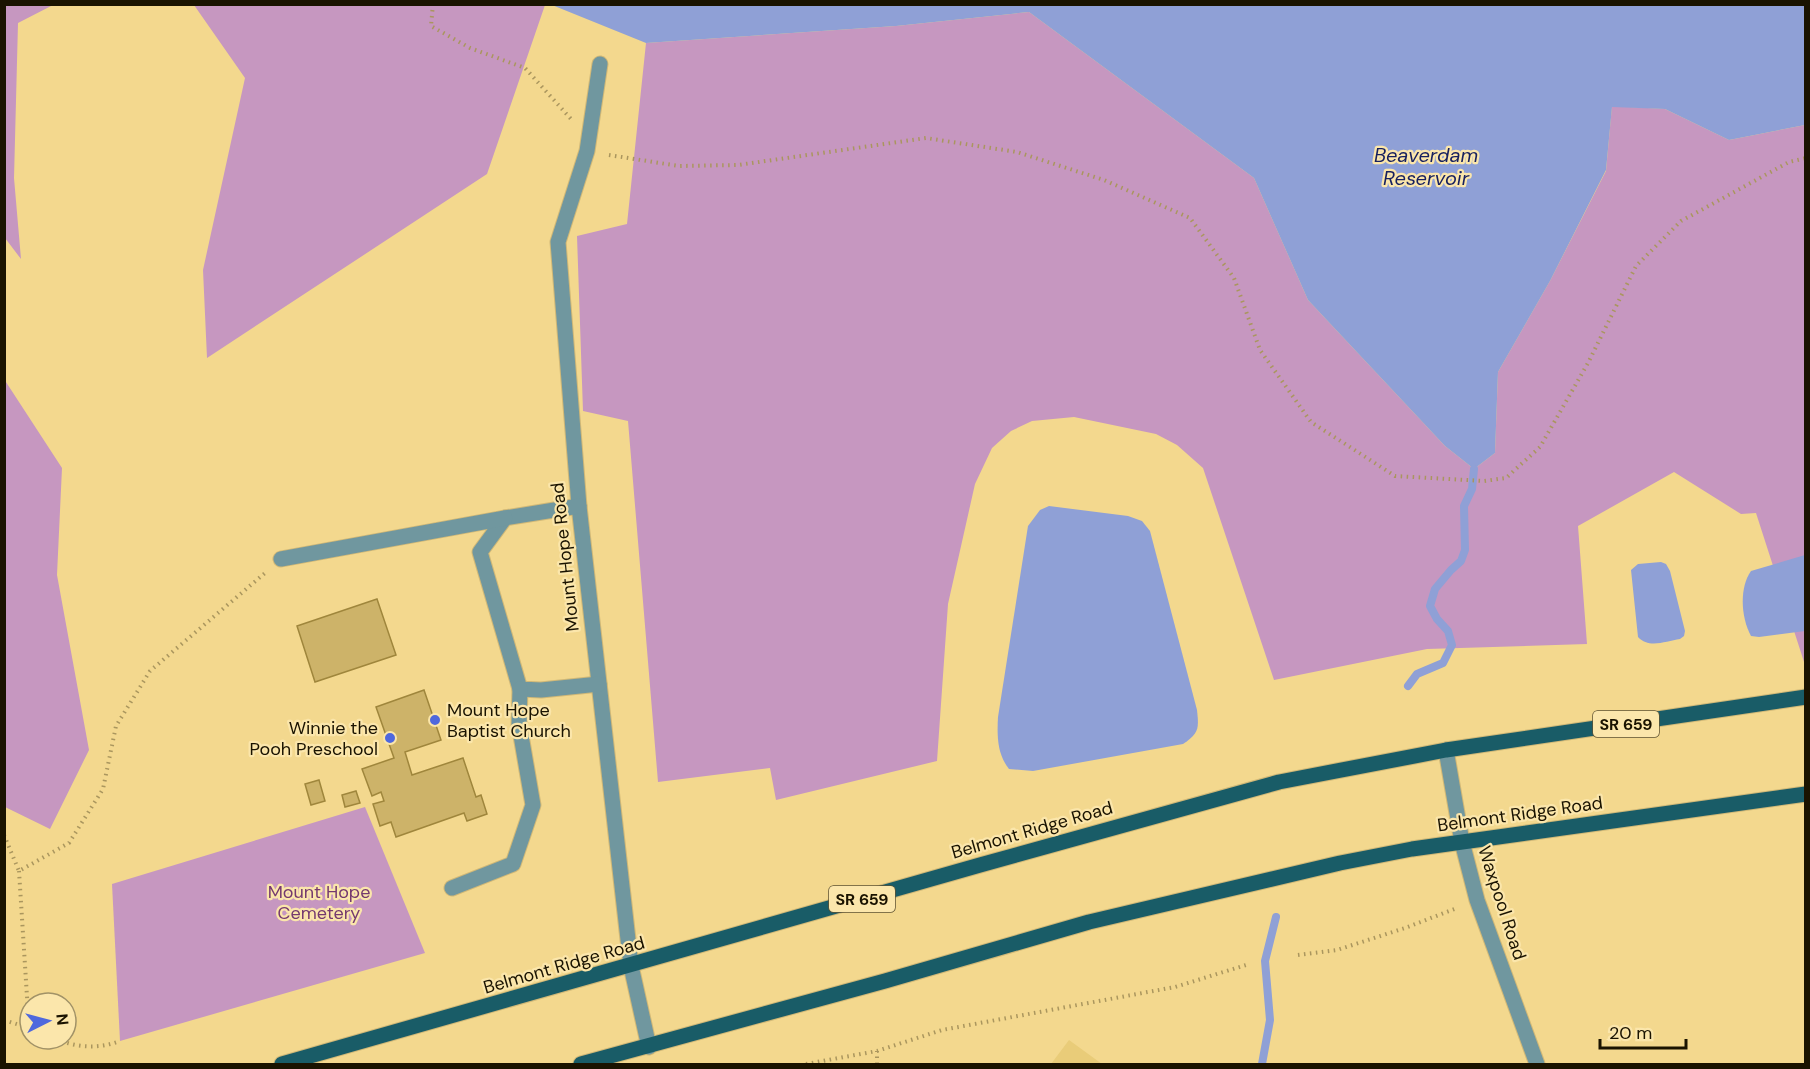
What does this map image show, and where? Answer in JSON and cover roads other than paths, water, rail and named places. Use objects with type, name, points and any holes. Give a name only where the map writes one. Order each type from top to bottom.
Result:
[{"type":"main road","name":"Belmont Ridge Road","points":[[282,1065],[1279,782],[1446,750],[1806,697]]},
{"type":"main road","name":"Belmont Ridge Road","points":[[581,1065],[1089,922],[1340,864],[1412,849],[1806,794]]},
{"type":"street","name":"Mount Hope Road","points":[[600,64],[587,151],[558,243],[579,506],[599,684],[631,966],[649,1047]]},
{"type":"street","points":[[281,559],[579,506]]},
{"type":"street","points":[[452,888],[513,864],[533,805],[519,724],[520,689],[480,552],[505,518]]},
{"type":"street","points":[[520,689],[541,690],[599,684]]},
{"type":"street","name":"Waxpool Road","points":[[1446,750],[1462,842],[1477,900],[1537,1065]]},
{"type":"water","name":"Beaverdam Reservoir","points":[[552,5],[1805,5],[1805,125],[1729,140],[1665,109],[1612,107],[1606,170],[1550,281],[1498,372],[1495,453],[1474,469],[1445,446],[1308,300],[1254,178],[1029,12],[896,26],[646,43]]},
{"type":"water","points":[[1049,506],[1128,516],[1142,521],[1150,531],[1197,710],[1197,730],[1183,744],[1033,771],[1009,769],[1005,763],[999,744],[998,717],[1028,526],[1040,510]]},
{"type":"water","points":[[1805,555],[1805,631],[1751,636],[1743,612],[1743,594],[1751,571]]},
{"type":"water","points":[[1661,562],[1666,564],[1670,571],[1685,631],[1684,636],[1680,639],[1647,643],[1638,637],[1631,570],[1638,564]]},
{"type":"waterway","points":[[1408,686],[1417,674],[1443,663],[1452,645],[1448,631],[1437,619],[1430,606],[1435,589],[1461,561],[1465,550],[1464,506],[1472,489],[1474,469]]},
{"type":"waterway","points":[[1262,1064],[1270,1020],[1265,961],[1276,917]]},
{"type":"place","name":"Mount Hope Baptist Church","points":[[435,720]]},
{"type":"place","name":"Winnie the Pooh Preschool","points":[[390,738]]},
{"type":"park label","name":"Mount Hope Cemetery","points":[[319,902]]}]
